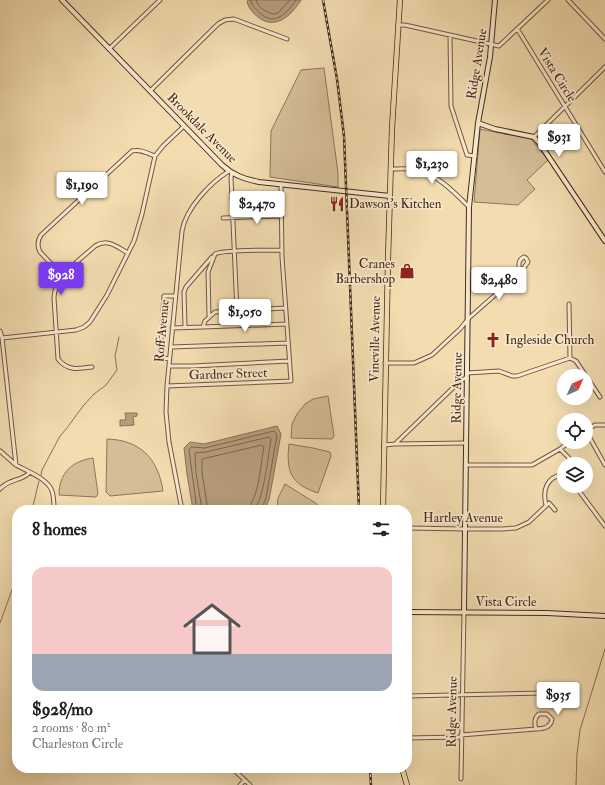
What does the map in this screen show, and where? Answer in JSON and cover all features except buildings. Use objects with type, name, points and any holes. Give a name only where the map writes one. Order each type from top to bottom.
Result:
[{"type":"main road","name":"Vineville Avenue","points":[[382,505],[390,196],[400,0]]},
{"type":"main road","points":[[403,773],[407,785]]},
{"type":"street","name":"Brookdale Avenue","points":[[62,0],[184,126],[231,172],[247,180],[390,196]]},
{"type":"street","points":[[109,49],[160,0]]},
{"type":"street","name":"Ridge Avenue","points":[[461,779],[469,318],[469,207],[478,123],[492,44],[495,0]]},
{"type":"street","points":[[398,25],[405,25],[500,46],[548,0]]},
{"type":"street","points":[[568,0],[605,39]]},
{"type":"street","points":[[150,91],[218,24],[225,20],[237,20],[287,39]]},
{"type":"street","name":"Vista Circle","points":[[518,30],[605,172]]},
{"type":"street","points":[[450,35],[451,106],[467,155],[475,156]]},
{"type":"street","points":[[534,137],[605,67]]},
{"type":"street","points":[[478,123],[508,132],[534,137],[605,241]]},
{"type":"street","points":[[2,338],[56,332],[80,328],[87,325],[107,295],[137,233],[154,156],[184,126]]},
{"type":"street","points":[[63,276],[40,252],[38,241],[41,235],[132,151],[142,151],[154,156]]},
{"type":"street","points":[[391,169],[416,170],[428,174],[443,184],[469,207]]},
{"type":"street","points":[[231,172],[237,312]]},
{"type":"street","name":"Roff Avenue","points":[[181,505],[168,436],[166,412],[169,358],[183,224],[207,189],[215,181],[231,172]]},
{"type":"street","points":[[169,366],[289,361],[281,250],[281,184]]},
{"type":"street","points":[[223,218],[232,219],[281,216]]},
{"type":"street","points":[[92,367],[73,368],[63,364],[58,359],[54,294],[58,282],[63,276],[95,246],[107,242],[128,253]]},
{"type":"street","points":[[185,327],[184,292],[186,287],[217,252],[281,250]]},
{"type":"street","points":[[209,316],[208,272],[215,254]]},
{"type":"street","points":[[385,363],[404,364],[422,360],[432,355],[460,329],[469,318],[520,272],[527,265],[528,262],[524,257],[519,262],[520,272]]},
{"type":"street","points":[[169,358],[160,357],[164,296],[175,296]]},
{"type":"street","points":[[569,304],[570,358]]},
{"type":"street","points":[[203,327],[209,316],[215,312],[237,312],[285,308]]},
{"type":"street","points":[[172,328],[287,324]]},
{"type":"street","points":[[0,331],[16,465]]},
{"type":"street","points":[[171,347],[288,343]]},
{"type":"street","points":[[395,444],[467,375],[499,371],[512,376],[518,376],[570,358],[576,361],[581,369]]},
{"type":"street","name":"Gardner Street","points":[[167,386],[291,381],[289,361]]},
{"type":"street","points":[[593,386],[600,397]]},
{"type":"street","points":[[593,427],[605,425]]},
{"type":"street","points":[[384,445],[466,443]]},
{"type":"street","points":[[593,443],[605,465]]},
{"type":"street","points":[[466,465],[532,465],[560,449],[569,457]]},
{"type":"street","points":[[0,450],[16,465],[41,478],[51,488],[53,505]]},
{"type":"street","points":[[0,482],[5,483],[22,478],[29,473]]},
{"type":"street","points":[[555,510],[549,503],[546,505],[544,492],[552,478],[557,476]]},
{"type":"street","points":[[0,489],[5,483]]},
{"type":"street","points":[[581,493],[605,526]]},
{"type":"street","name":"Hartley Avenue","points":[[412,528],[516,528],[529,522],[546,505]]},
{"type":"street","name":"Vista Circle","points":[[412,612],[547,613],[605,616]]},
{"type":"street","points":[[412,696],[543,693]]},
{"type":"street","points":[[412,738],[462,736],[541,729],[549,725],[552,719],[550,716],[543,714],[537,716],[535,720],[536,729]]},
{"type":"street","points":[[237,773],[250,785]]},
{"type":"street","points":[[240,785],[245,780]]},
{"type":"shaded area","points":[[324,68],[338,173],[338,187],[270,177],[271,131],[301,70]]},
{"type":"shaded area","points":[[480,129],[531,139],[548,160],[527,180],[535,189],[518,205],[474,202]]},
{"type":"shaded area","points":[[328,396],[334,436],[332,439],[291,438],[292,424],[297,414],[305,404],[313,399]]},
{"type":"shaded area","points":[[107,439],[129,443],[146,453],[157,469],[161,479],[163,491],[110,496],[106,492]]},
{"type":"shaded area","points":[[289,444],[330,452],[331,456],[318,493],[301,485],[292,475],[288,462]]},
{"type":"shaded area","points":[[93,458],[98,494],[96,497],[59,495],[61,480],[68,469],[79,462]]},
{"type":"shaded area","points":[[285,484],[317,505],[277,505],[278,498]]},
{"type":"water","points":[[248,0],[301,0],[288,16],[277,22],[271,22],[264,21],[254,14],[249,7],[247,2]]},
{"type":"water","points":[[125,413],[137,413],[137,416],[133,417],[134,425],[120,426],[120,420],[126,420]]},
{"type":"water","points":[[277,426],[281,434],[269,500],[266,505],[192,505],[184,448],[190,442],[204,444]]},
{"type":"waterway","points":[[41,475],[42,470],[60,436],[83,406],[94,394],[106,385],[117,370],[115,356],[119,337]]},
{"type":"waterway","points":[[33,505],[39,481]]},
{"type":"waterway","points":[[0,623],[12,590]]},
{"type":"waterway","points":[[576,785],[577,754],[580,730],[605,649]]},
{"type":"railway","points":[[323,0],[337,79],[344,136],[359,505]]},
{"type":"railway","points":[[370,773],[371,785]]},
{"type":"place","name":"Dawson's Kitchen","points":[[337,204]]},
{"type":"place","name":"Cranes Barbershop","points":[[407,271]]},
{"type":"place","name":"Ingleside Church","points":[[493,340]]}]
